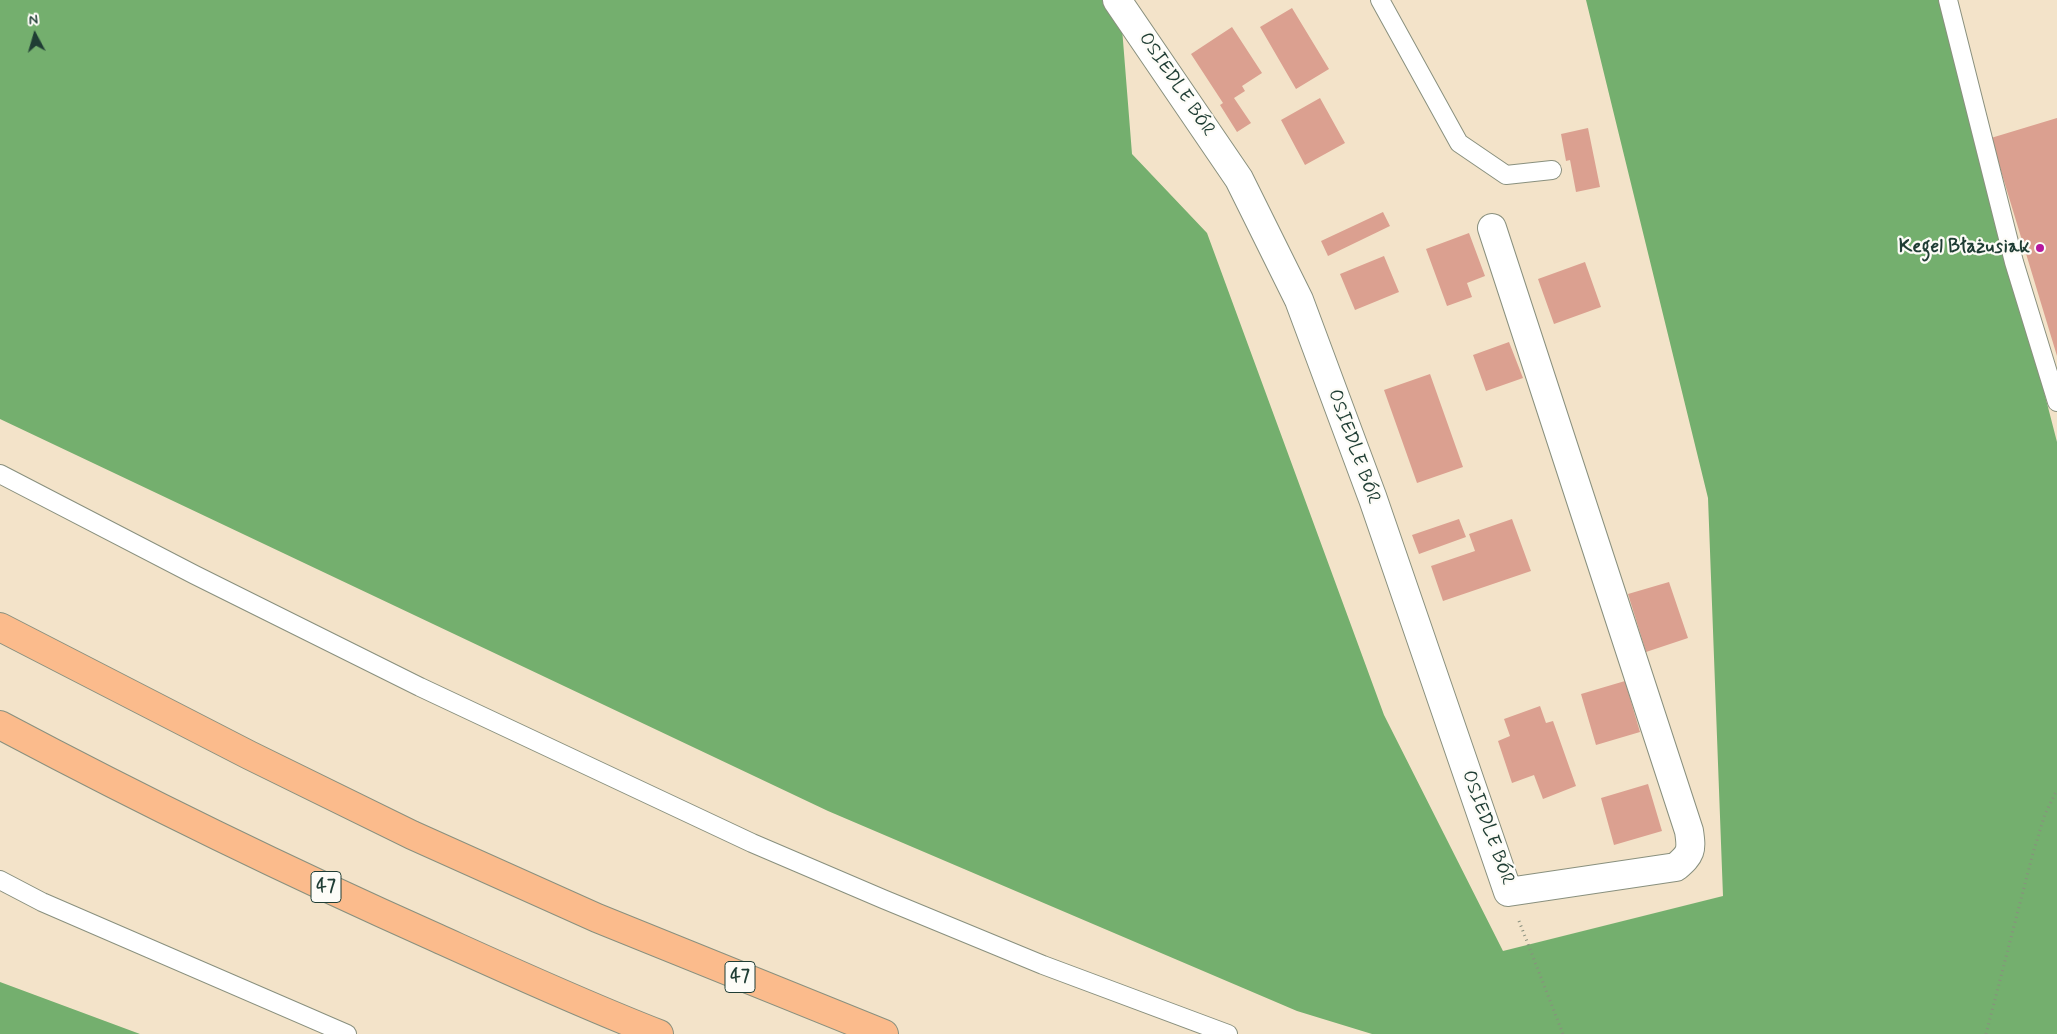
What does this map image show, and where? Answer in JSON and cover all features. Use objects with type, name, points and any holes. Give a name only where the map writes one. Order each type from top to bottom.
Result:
[{"type":"main road","name":"47","points":[[0,627],[249,755],[412,835],[597,918],[884,1034]]},
{"type":"main road","name":"47","points":[[0,725],[204,830],[349,898],[497,965],[659,1034]]},
{"type":"street","name":"OSIEDLE BÓR","points":[[1118,0],[1240,179],[1299,300],[1373,499],[1508,892],[1676,867],[1688,856],[1691,844],[1689,831],[1492,228]]},
{"type":"lane","points":[[1380,0],[1459,143],[1506,175],[1552,170]]},
{"type":"lane","points":[[1948,0],[2014,262],[2057,402]]},
{"type":"lane","points":[[0,474],[195,575],[420,687],[752,843],[1043,965],[1228,1034]]},
{"type":"lane","points":[[0,880],[42,902],[347,1034]]},
{"type":"path","points":[[1986,1034],[2033,853],[2045,814],[2057,790]]},
{"type":"path","points":[[1508,892],[1563,1034]]},
{"type":"green space","points":[[0,0],[1102,0],[1122,28],[1132,154],[1207,233],[1384,715],[1503,951],[1723,896],[1708,498],[1586,0],[1943,0],[2057,442],[2057,1034],[1372,1034],[1297,1011],[828,811],[0,419]]},
{"type":"green space","points":[[0,982],[140,1034],[0,1034]]},
{"type":"building","points":[[1292,8],[1329,69],[1296,89],[1260,27]]},
{"type":"building","points":[[1232,27],[1262,73],[1242,86],[1245,91],[1234,98],[1251,123],[1237,132],[1220,105],[1223,103],[1191,54]]},
{"type":"building","points":[[1320,98],[1345,143],[1305,165],[1281,120]]},
{"type":"building","name":"Kegel Błażusiak","points":[[2057,118],[2057,356],[1991,138]]},
{"type":"building","points":[[1588,128],[1600,187],[1576,192],[1570,160],[1566,161],[1561,134]]},
{"type":"building","points":[[1383,212],[1390,226],[1328,256],[1321,241]]},
{"type":"building","points":[[1469,233],[1485,276],[1467,283],[1472,297],[1447,306],[1426,249]]},
{"type":"building","points":[[1384,256],[1399,292],[1355,310],[1340,274]]},
{"type":"building","points":[[1585,262],[1601,307],[1554,324],[1538,279]]},
{"type":"building","points":[[1509,342],[1523,378],[1486,391],[1473,355]]},
{"type":"building","points":[[1430,374],[1463,467],[1417,483],[1384,390]]},
{"type":"building","points":[[1459,519],[1466,537],[1419,554],[1412,535]]},
{"type":"building","points":[[1512,519],[1531,571],[1443,601],[1431,566],[1475,551],[1469,534]]},
{"type":"building","points":[[1669,582],[1688,638],[1646,652],[1628,594]]},
{"type":"building","points":[[1625,681],[1640,732],[1596,745],[1581,694]]},
{"type":"building","points":[[1540,706],[1546,723],[1553,721],[1576,786],[1543,799],[1534,775],[1512,783],[1498,741],[1510,736],[1504,719]]},
{"type":"building","points":[[1648,784],[1662,831],[1614,845],[1601,798]]},
{"type":"place","name":"Kegel Błażusiak","points":[[2040,248]]}]
